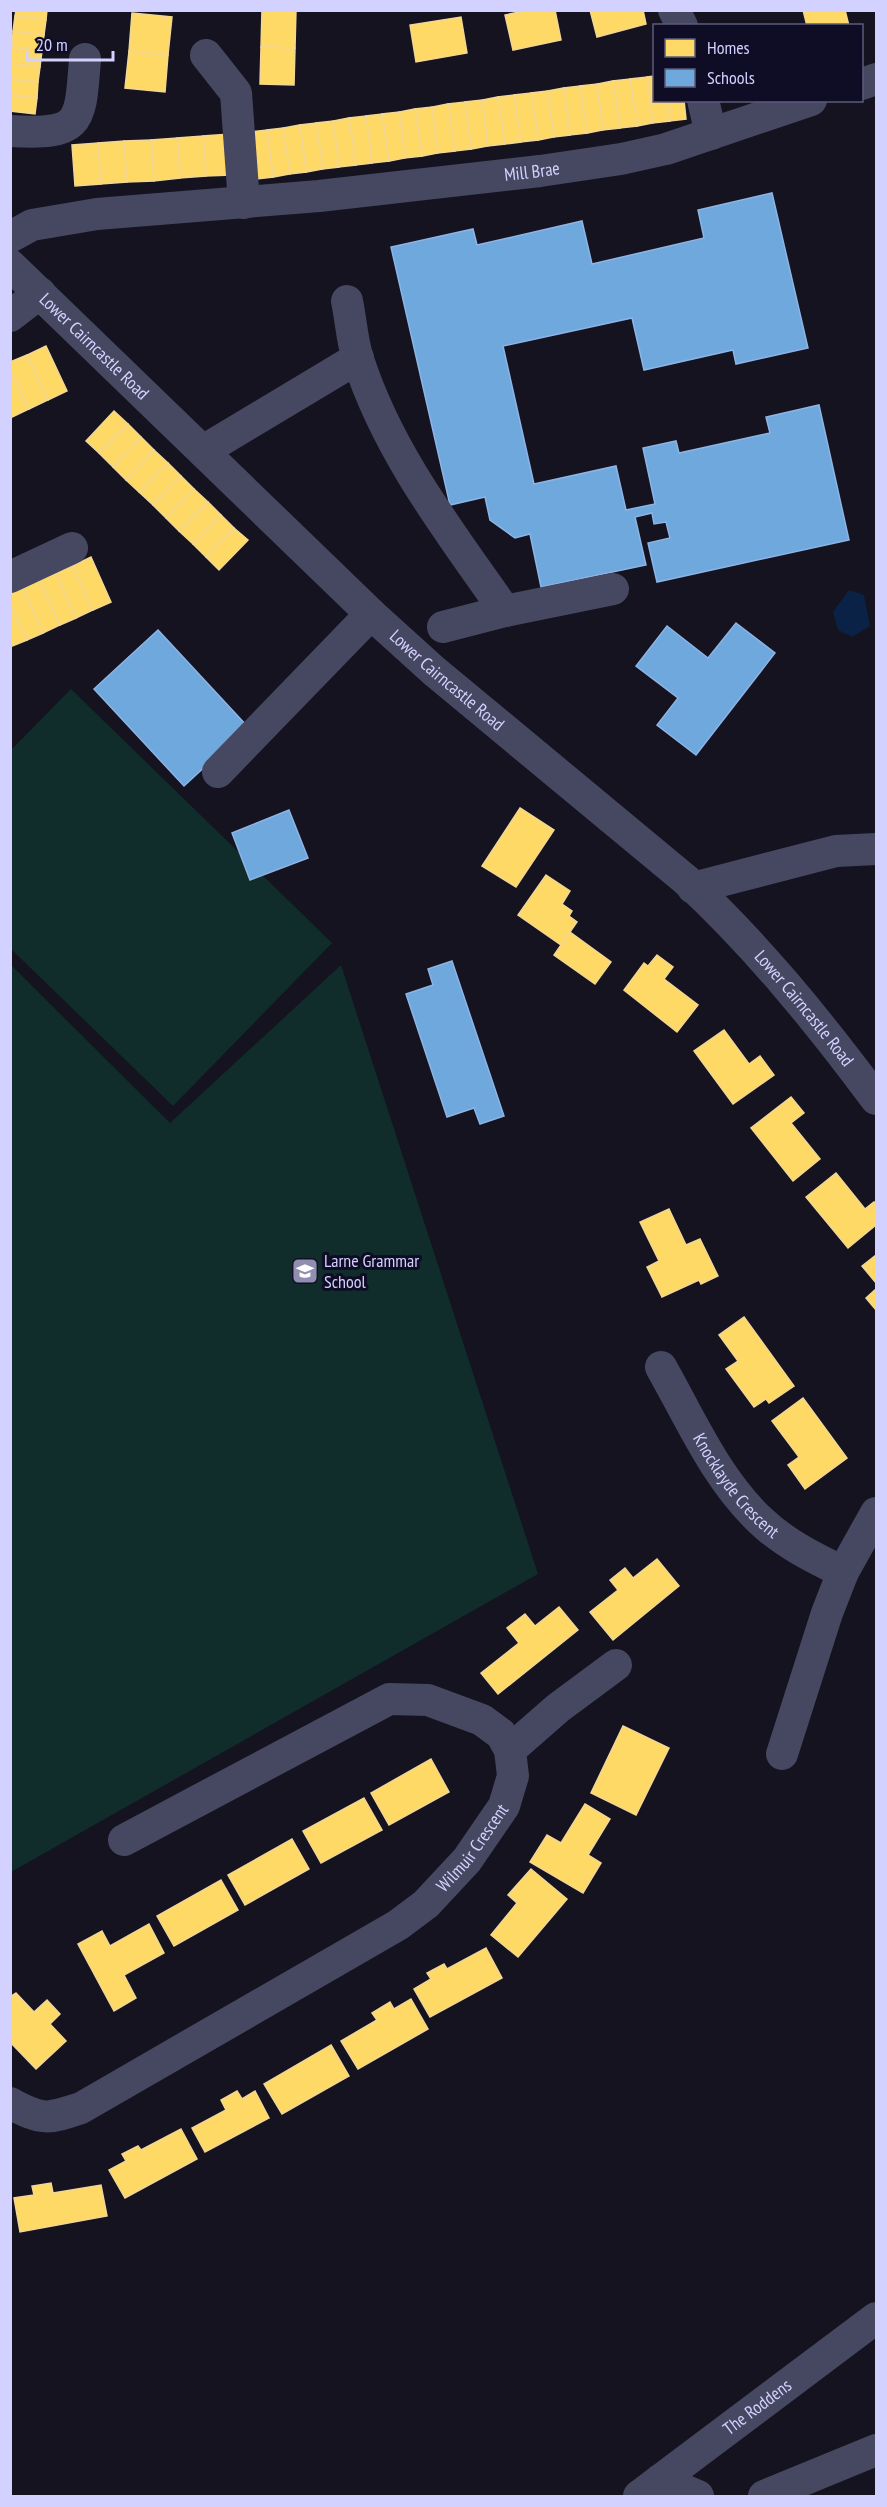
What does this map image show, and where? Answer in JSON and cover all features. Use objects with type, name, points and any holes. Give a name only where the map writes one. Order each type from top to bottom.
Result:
[{"type":"street","points":[[674,10],[681,24]]},
{"type":"street","points":[[206,55],[236,93],[244,203]]},
{"type":"street","points":[[10,131],[47,133],[58,130],[74,120],[82,102],[85,58]]},
{"type":"street","points":[[703,102],[711,134]]},
{"type":"street","name":"Mill Brae","points":[[12,231],[50,220],[88,215],[244,203],[540,171],[621,159],[666,148],[805,102]]},
{"type":"street","name":"Lower Cairncastle Road","points":[[10,265],[371,615],[434,671],[693,888],[766,962],[876,1099]]},
{"type":"street","points":[[10,316],[40,293]]},
{"type":"street","points":[[347,301],[358,358],[380,414],[414,479],[505,611]]},
{"type":"street","points":[[203,452],[358,358]]},
{"type":"street","points":[[10,578],[72,548]]},
{"type":"street","points":[[443,627],[505,611],[613,589]]},
{"type":"street","points":[[218,772],[371,615]]},
{"type":"street","points":[[693,888],[836,851],[876,849]]},
{"type":"street","name":"Knocklayde Crescent","points":[[661,1367],[712,1459],[736,1494],[773,1531],[807,1554],[843,1572]]},
{"type":"street","points":[[782,1754],[827,1613],[843,1572],[876,1513]]},
{"type":"street","points":[[124,1840],[389,1699],[428,1700],[482,1720],[501,1734],[510,1749],[558,1708],[616,1665]]},
{"type":"street","name":"Wilmuir Crescent","points":[[10,2103],[31,2115],[52,2118],[81,2108],[398,1925],[426,1904],[467,1860],[504,1806],[513,1776],[510,1749]]},
{"type":"street","name":"The Roddens","points":[[649,2488],[876,2318]]},
{"type":"street","points":[[782,2493],[876,2450]]},
{"type":"street","points":[[649,2488],[698,2496]]},
{"type":"green space","points":[[71,689],[332,943],[173,1106],[11,949],[10,751]]},
{"type":"green space","points":[[10,964],[170,1123],[341,965],[538,1574],[11,1872]]},
{"type":"water","points":[[849,590],[864,595],[870,626],[852,637],[838,630],[833,612]]},
{"type":"building: Homes","points":[[16,10],[47,10],[46,20],[15,16]]},
{"type":"building: Homes","points":[[262,10],[296,10],[295,48],[261,47]]},
{"type":"building: Homes","points":[[529,10],[555,10],[561,40],[513,50],[505,15]]},
{"type":"building: Homes","points":[[590,10],[643,10],[646,24],[597,37]]},
{"type":"building: Homes","points":[[803,10],[845,10],[848,24],[806,24]]},
{"type":"building: Homes","points":[[132,13],[172,17],[168,55],[129,51]]},
{"type":"building: Homes","points":[[15,16],[46,20],[44,35],[13,31]]},
{"type":"building: Homes","points":[[461,17],[467,53],[416,62],[410,25]]},
{"type":"building: Homes","points":[[13,31],[44,35],[42,51],[12,47]]},
{"type":"building: Homes","points":[[12,47],[42,51],[40,67],[10,63]]},
{"type":"building: Homes","points":[[261,47],[295,48],[294,85],[260,84]]},
{"type":"building: Homes","points":[[129,51],[168,55],[165,92],[125,88]]},
{"type":"building: Homes","points":[[10,63],[40,67],[38,82],[10,79]]},
{"type":"building: Homes","points":[[653,76],[653,102],[667,102],[670,121],[653,123],[647,77]]},
{"type":"building: Homes","points":[[647,77],[653,123],[637,126],[630,79]]},
{"type":"building: Homes","points":[[10,79],[38,82],[37,98],[10,95]]},
{"type":"building: Homes","points":[[630,79],[637,126],[620,128],[613,81]]},
{"type":"building: Homes","points":[[613,81],[620,128],[603,130],[597,84]]},
{"type":"building: Homes","points":[[597,84],[603,130],[587,133],[580,86]]},
{"type":"building: Homes","points":[[580,86],[587,133],[570,135],[564,88]]},
{"type":"building: Homes","points":[[564,88],[570,135],[554,137],[547,91]]},
{"type":"building: Homes","points":[[547,91],[554,137],[538,140],[531,93]]},
{"type":"building: Homes","points":[[531,93],[538,140],[521,142],[514,95]]},
{"type":"building: Homes","points":[[10,95],[37,98],[35,114],[10,111]]},
{"type":"building: Homes","points":[[514,95],[521,142],[505,144],[498,97]]},
{"type":"building: Homes","points":[[498,97],[505,144],[488,146],[482,100]]},
{"type":"building: Homes","points":[[482,100],[488,146],[471,149],[465,102]]},
{"type":"building: Homes","points":[[465,102],[471,149],[455,151],[448,104]]},
{"type":"building: Homes","points":[[667,102],[684,102],[686,119],[670,121]]},
{"type":"building: Homes","points":[[448,104],[455,151],[438,153],[432,107]]},
{"type":"building: Homes","points":[[432,107],[438,153],[422,156],[415,109]]},
{"type":"building: Homes","points":[[415,109],[422,156],[405,158],[399,112]]},
{"type":"building: Homes","points":[[399,112],[405,158],[389,161],[382,114]]},
{"type":"building: Homes","points":[[382,114],[389,161],[372,163],[366,116]]},
{"type":"building: Homes","points":[[366,116],[372,163],[356,165],[349,118]]},
{"type":"building: Homes","points":[[349,118],[356,165],[339,167],[333,121]]},
{"type":"building: Homes","points":[[333,121],[339,167],[323,169],[316,123]]},
{"type":"building: Homes","points":[[316,123],[323,169],[306,172],[300,125]]},
{"type":"building: Homes","points":[[300,125],[306,172],[290,174],[283,128]]},
{"type":"building: Homes","points":[[283,128],[290,174],[273,177],[267,130]]},
{"type":"building: Homes","points":[[267,130],[273,177],[257,179],[250,132]]},
{"type":"building: Homes","points":[[230,134],[232,175],[206,176],[203,136]]},
{"type":"building: Homes","points":[[203,136],[206,176],[180,178],[177,138]]},
{"type":"building: Homes","points":[[177,138],[180,178],[154,181],[151,140]]},
{"type":"building: Homes","points":[[151,140],[154,181],[127,182],[124,141]]},
{"type":"building: Homes","points":[[124,141],[127,182],[101,184],[98,143]]},
{"type":"building: Homes","points":[[98,143],[101,184],[75,186],[72,145]]},
{"type":"building: Homes","points":[[46,346],[67,391],[48,400],[27,355]]},
{"type":"building: Homes","points":[[27,355],[48,400],[29,409],[10,370],[10,362]]},
{"type":"building: Homes","points":[[10,370],[29,409],[10,418]]},
{"type":"building: Homes","points":[[114,411],[128,424],[99,453],[86,441]]},
{"type":"building: Homes","points":[[128,424],[141,437],[113,467],[99,453]]},
{"type":"building: Homes","points":[[141,437],[154,450],[126,480],[113,467]]},
{"type":"building: Homes","points":[[154,450],[168,463],[139,492],[126,480]]},
{"type":"building: Homes","points":[[168,463],[181,476],[153,505],[139,492]]},
{"type":"building: Homes","points":[[181,476],[194,489],[166,518],[153,505]]},
{"type":"building: Homes","points":[[194,489],[208,502],[179,531],[166,518]]},
{"type":"building: Homes","points":[[208,502],[221,515],[193,544],[179,531]]},
{"type":"building: Homes","points":[[221,515],[234,528],[206,557],[193,544]]},
{"type":"building: Homes","points":[[234,528],[248,540],[219,570],[206,557]]},
{"type":"building: Homes","points":[[91,557],[111,602],[93,610],[72,566]]},
{"type":"building: Homes","points":[[72,566],[93,610],[76,618],[56,573]]},
{"type":"building: Homes","points":[[56,573],[76,618],[60,625],[39,580]]},
{"type":"building: Homes","points":[[39,580],[60,625],[43,633],[23,588]]},
{"type":"building: Homes","points":[[23,588],[43,633],[27,640],[10,605],[10,593]]},
{"type":"building: Homes","points":[[10,605],[27,640],[10,647]]},
{"type":"building: Homes","points":[[520,808],[554,830],[516,887],[482,866]]},
{"type":"building: Homes","points":[[546,875],[570,891],[562,904],[572,911],[569,916],[577,922],[561,945],[518,915]]},
{"type":"building: Homes","points":[[570,932],[611,962],[595,984],[554,955]]},
{"type":"building: Homes","points":[[657,955],[673,967],[664,979],[698,1005],[677,1032],[624,990],[644,963],[648,966]]},
{"type":"building: Homes","points":[[724,1030],[749,1064],[760,1056],[774,1075],[733,1104],[694,1051]]},
{"type":"building: Homes","points":[[791,1097],[804,1113],[791,1123],[820,1159],[793,1181],[751,1128]]},
{"type":"building: Homes","points":[[836,1173],[865,1209],[874,1202],[876,1206],[876,1225],[848,1248],[806,1197]]},
{"type":"building: Homes","points":[[669,1209],[686,1245],[700,1239],[718,1276],[701,1284],[699,1280],[662,1297],[647,1267],[659,1261],[640,1222]]},
{"type":"building: Homes","points":[[876,1255],[876,1283],[862,1266]]},
{"type":"building: Homes","points":[[876,1289],[876,1310],[866,1298]]},
{"type":"building: Homes","points":[[744,1317],[794,1386],[769,1403],[766,1399],[754,1407],[726,1369],[738,1361],[719,1335]]},
{"type":"building: Homes","points":[[803,1398],[847,1458],[805,1489],[788,1465],[799,1457],[772,1421]]},
{"type":"building: Homes","points":[[657,1559],[679,1586],[613,1640],[590,1612],[618,1590],[610,1580],[625,1568],[633,1578]]},
{"type":"building: Homes","points":[[559,1607],[578,1630],[498,1694],[481,1673],[519,1643],[507,1628],[525,1614],[535,1626]]},
{"type":"building: Homes","points":[[623,1726],[669,1748],[636,1815],[591,1793]]},
{"type":"building: Homes","points":[[431,1759],[449,1792],[389,1825],[371,1793]]},
{"type":"building: Homes","points":[[364,1798],[382,1830],[321,1863],[303,1831]]},
{"type":"building: Homes","points":[[585,1804],[610,1819],[588,1855],[601,1863],[583,1893],[530,1862],[547,1835],[561,1843]]},
{"type":"building: Homes","points":[[292,1839],[309,1869],[245,1905],[228,1875]]},
{"type":"building: Homes","points":[[531,1869],[567,1899],[518,1957],[491,1935],[517,1903],[508,1895]]},
{"type":"building: Homes","points":[[221,1880],[238,1910],[174,1946],[157,1916]]},
{"type":"building: Homes","points":[[149,1924],[164,1953],[124,1975],[136,1998],[114,2011],[78,1944],[102,1931],[110,1946]]},
{"type":"building: Homes","points":[[486,1948],[502,1978],[430,2017],[414,1989],[431,1979],[427,1973],[444,1964],[447,1969]]},
{"type":"building: Homes","points":[[16,1993],[34,2012],[47,2000],[60,2014],[50,2024],[66,2041],[36,2069],[10,2042],[10,1997]]},
{"type":"building: Homes","points":[[411,1999],[428,2029],[358,2069],[341,2041],[377,2020],[372,2013],[390,2002],[394,2009]]},
{"type":"building: Homes","points":[[331,2045],[349,2076],[282,2114],[264,2084]]},
{"type":"building: Homes","points":[[237,2091],[242,2099],[255,2091],[269,2118],[205,2152],[192,2128],[226,2110],[221,2100]]},
{"type":"building: Homes","points":[[181,2129],[197,2159],[125,2198],[109,2170],[126,2161],[122,2154],[138,2146],[141,2150]]},
{"type":"building: Homes","points":[[51,2183],[53,2193],[101,2185],[107,2216],[20,2232],[14,2198],[34,2195],[32,2186]]},
{"type":"building: Schools","points":[[772,193],[808,348],[736,364],[733,350],[644,370],[632,318],[503,346],[534,484],[616,466],[626,510],[655,504],[643,448],[676,441],[679,453],[770,433],[766,417],[819,405],[849,540],[657,582],[648,543],[670,538],[666,522],[654,524],[652,513],[635,517],[646,565],[541,587],[530,534],[515,538],[490,520],[485,497],[450,505],[391,247],[473,229],[477,245],[582,221],[592,264],[704,238],[698,210]]},
{"type":"building: Schools","points":[[736,623],[775,653],[696,755],[657,725],[678,698],[636,666],[667,626],[708,658]]},
{"type":"building: Schools","points":[[158,630],[248,727],[184,786],[94,689]]},
{"type":"building: Schools","points":[[289,810],[308,858],[250,880],[232,833]]},
{"type":"building: Schools","points":[[452,961],[504,1116],[480,1124],[474,1108],[447,1117],[406,994],[433,985],[428,969]]},
{"type":"place","name":"Larne Grammar School","points":[[305,1271]]}]
